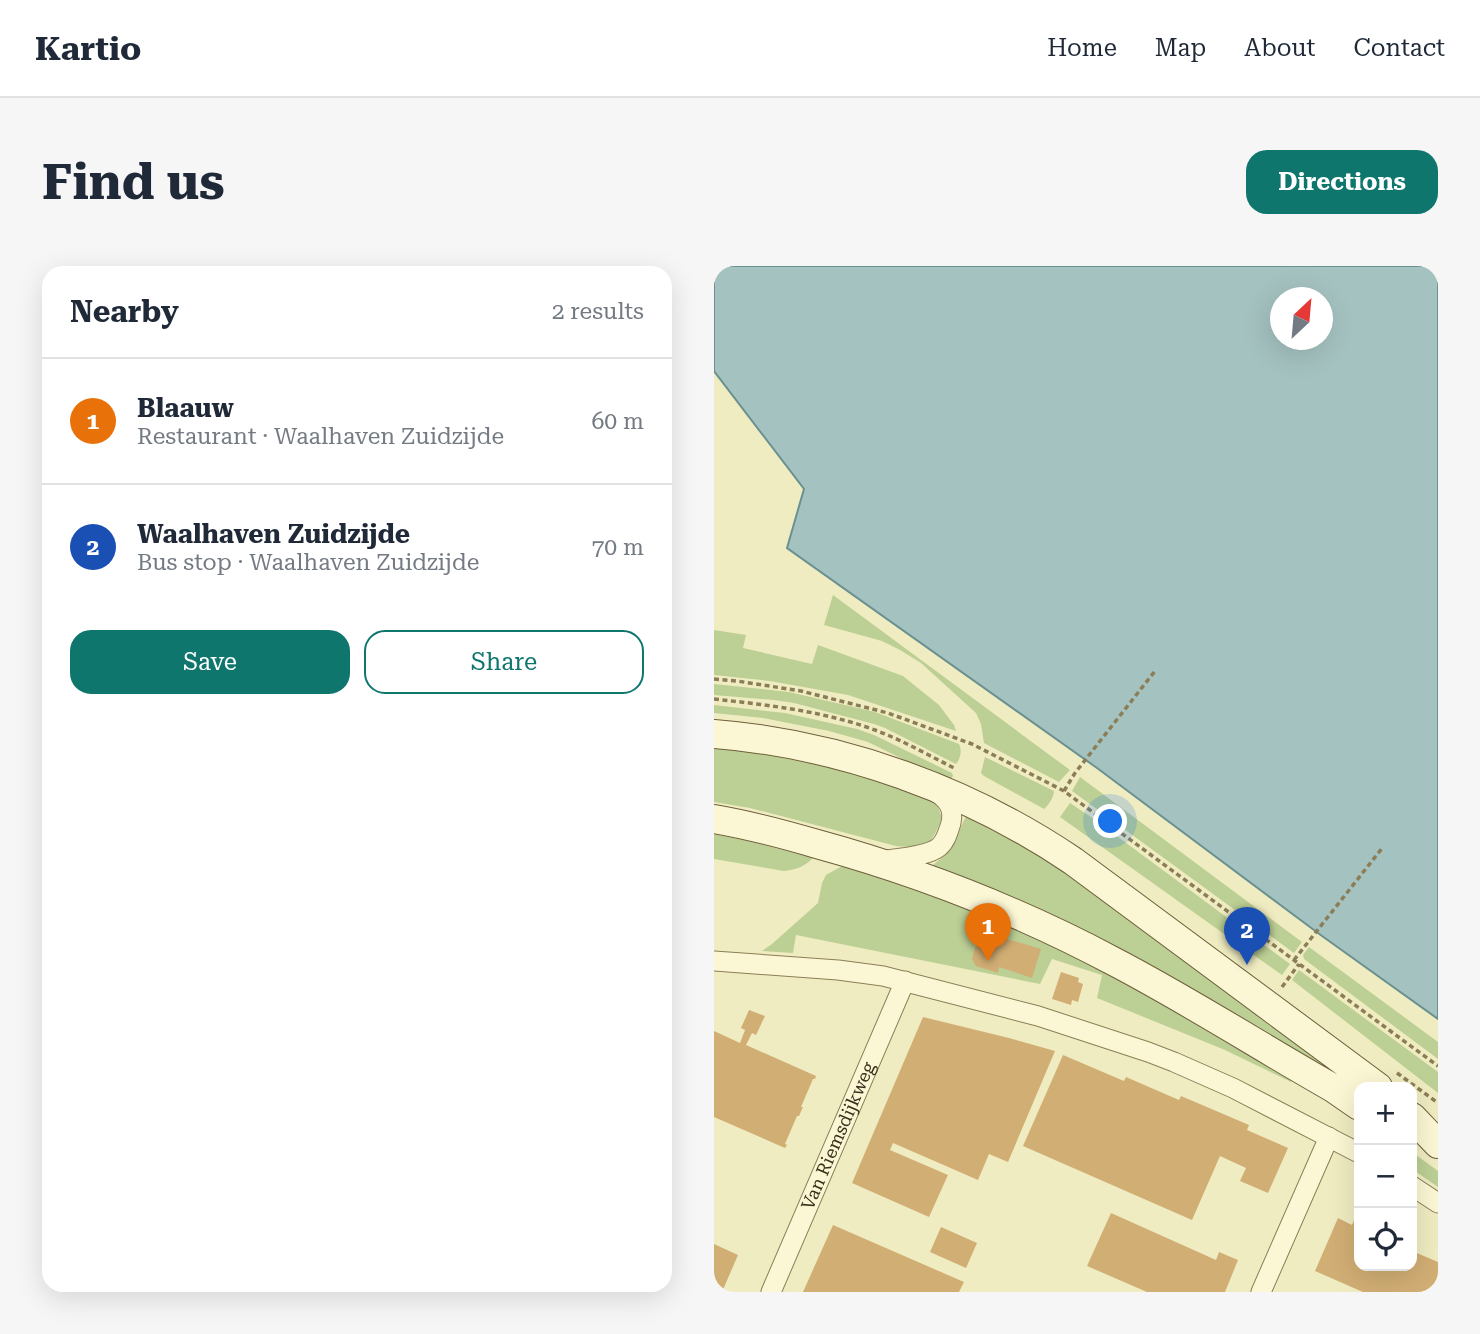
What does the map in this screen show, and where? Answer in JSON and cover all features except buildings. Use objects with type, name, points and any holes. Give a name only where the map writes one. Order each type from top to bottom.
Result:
[{"type":"main road","points":[[714,734],[822,751],[876,766],[922,782],[994,813],[1050,846],[1371,1082]]},
{"type":"main road","points":[[714,819],[786,835],[876,861],[1035,923],[1160,986],[1354,1103]]},
{"type":"main road","points":[[1417,1123],[1438,1146]]},
{"type":"main road","points":[[1417,1136],[1438,1146]]},
{"type":"street","points":[[876,861],[938,849],[947,837],[953,814],[948,800],[922,782]]},
{"type":"street","points":[[714,961],[838,970],[905,981],[1038,1016],[1148,1052],[1233,1088],[1354,1150]]},
{"type":"street","name":"Van Riemsdijkweg","points":[[771,1292],[905,981]]},
{"type":"street","points":[[1261,1292],[1329,1137]]},
{"type":"street","points":[[1417,1189],[1438,1203]]},
{"type":"path","points":[[1063,792],[1155,671]]},
{"type":"path","points":[[714,679],[801,691],[888,713],[972,744],[1063,792],[1438,1066]]},
{"type":"path","points":[[1294,960],[1383,847]]},
{"type":"path","points":[[1282,987],[1298,964]]},
{"type":"green space","points":[[833,595],[1070,770],[1059,782],[984,743],[976,713],[921,663],[882,641],[824,625]]},
{"type":"green space","points":[[714,630],[746,635],[743,648],[812,664],[818,645],[903,676],[939,705],[956,731],[848,695],[770,681],[714,675]]},
{"type":"green space","points":[[714,684],[789,692],[875,712],[959,744],[960,757],[956,764],[885,728],[794,703],[714,695]]},
{"type":"green space","points":[[714,705],[785,713],[857,729],[952,773],[953,776],[949,782],[868,742],[763,718],[714,713]]},
{"type":"green space","points":[[714,743],[782,752],[924,794],[937,804],[942,818],[931,840],[921,846],[906,847],[750,808],[714,802]]},
{"type":"green space","points":[[985,757],[1054,791],[1049,804],[1044,809],[984,776],[981,773]]},
{"type":"green space","points":[[1080,777],[1302,942],[1294,953],[1072,791]]},
{"type":"green space","points":[[1070,803],[1290,964],[1282,975],[1060,817]]},
{"type":"green space","points":[[968,814],[1053,861],[1327,1063],[1323,1068],[938,871],[933,865],[950,851]]},
{"type":"green space","points":[[714,834],[813,858],[800,867],[784,871],[714,859]]},
{"type":"green space","points":[[844,865],[900,881],[1067,950],[1292,1076],[1291,1082],[1225,1050],[1097,998],[1102,975],[1052,959],[1040,984],[796,935],[793,953],[762,951],[818,903],[826,875]]},
{"type":"green space","points":[[1309,947],[1438,1042],[1438,1059],[1304,959],[1303,955]]},
{"type":"green space","points":[[1299,970],[1438,1072],[1438,1093],[1292,980]]},
{"type":"green space","points":[[1417,1156],[1438,1171],[1438,1187],[1417,1172]]},
{"type":"water","points":[[714,266],[1438,266],[1438,1019],[1097,768],[787,548],[804,489],[714,371]]},
{"type":"place","name":"Blaauw","points":[[988,961]]},
{"type":"place","name":"Waalhaven Zuidzijde","points":[[1247,965]]}]
